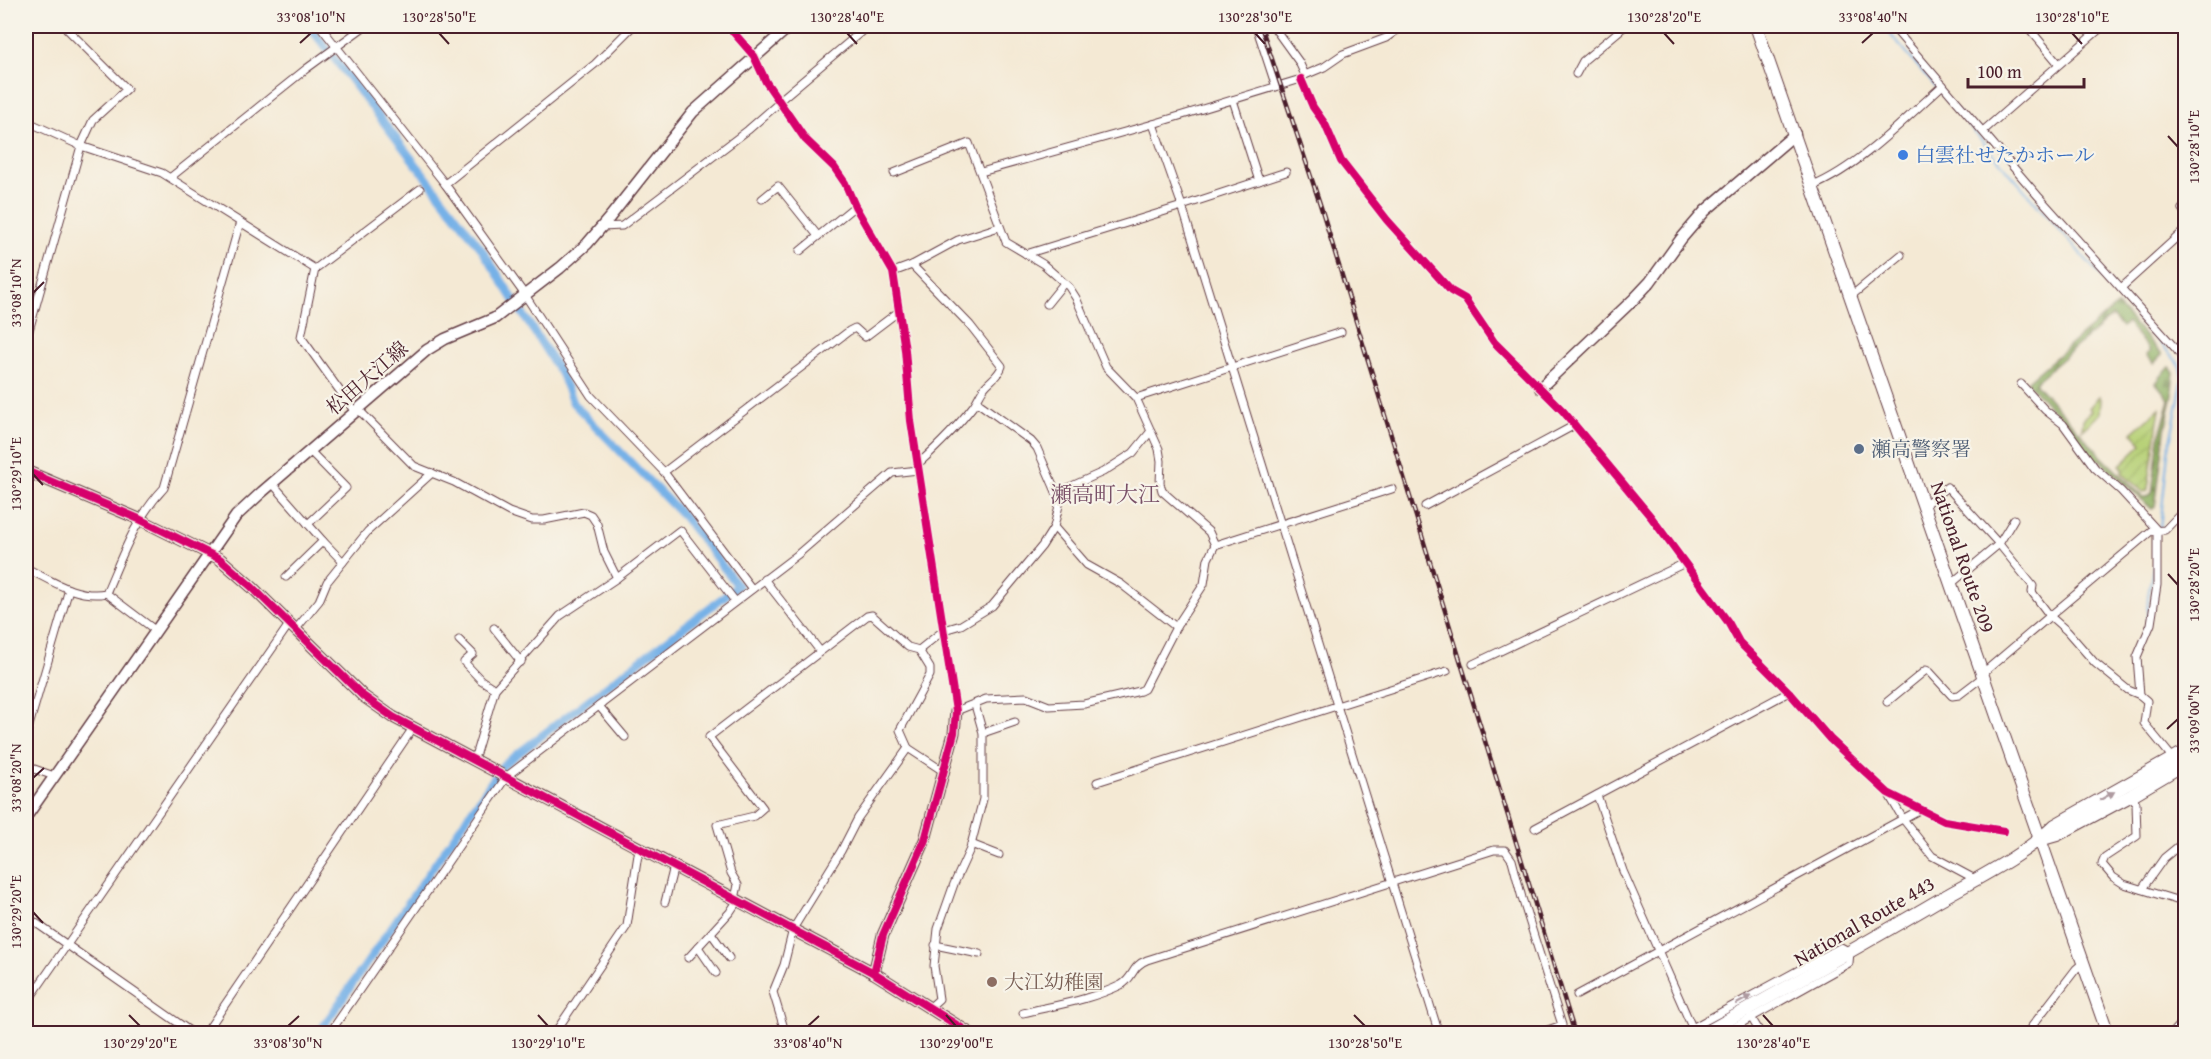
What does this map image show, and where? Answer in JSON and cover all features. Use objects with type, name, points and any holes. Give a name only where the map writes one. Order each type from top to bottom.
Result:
[{"type":"highway","name":"National Route 209","points":[[1756,26],[1814,186],[2108,1034]]},
{"type":"highway","points":[[2042,839],[2057,835],[2132,795],[2180,766],[2186,751]]},
{"type":"highway","points":[[2042,839],[2055,825],[2180,766]]},
{"type":"highway","name":"National Route 443","points":[[1697,1032],[1758,1003],[1850,952],[2042,839]]},
{"type":"street","points":[[26,341],[81,146],[93,120],[127,89],[66,26]]},
{"type":"street","points":[[320,26],[445,184],[591,396],[663,472],[752,589]]},
{"type":"street","points":[[171,177],[306,69],[365,26]]},
{"type":"street","points":[[445,184],[595,64],[633,26]]},
{"type":"street","points":[[728,26],[754,56],[766,82],[806,140],[834,167],[845,183],[855,206],[893,272],[905,350],[911,421],[956,711],[954,733],[925,840],[883,935],[874,973]]},
{"type":"street","name":"松田大江線","points":[[26,818],[236,516],[428,350],[445,339],[495,318],[569,260],[602,227],[693,112],[790,26]]},
{"type":"street","points":[[602,227],[622,226],[748,130],[868,26]]},
{"type":"street","points":[[1256,26],[1276,87]]},
{"type":"street","points":[[1273,26],[1299,62],[1313,107],[1325,124],[1341,161],[1388,220],[1450,291],[1465,299],[1494,342],[1575,425],[1651,517],[1728,622],[1739,642],[1789,692],[1830,739],[1888,793],[1903,819],[1932,856],[1975,879]]},
{"type":"street","points":[[1576,74],[1583,61],[1625,26]]},
{"type":"street","points":[[1892,26],[2186,363]]},
{"type":"street","points":[[2027,26],[2059,64]]},
{"type":"street","points":[[1983,130],[2103,26]]},
{"type":"street","points":[[981,172],[1276,87],[1324,67],[1343,54],[1380,41],[1398,27]]},
{"type":"street","points":[[1814,186],[1833,178],[1943,85]]},
{"type":"street","points":[[1233,100],[1259,181]]},
{"type":"street","points":[[26,121],[81,146],[162,172],[315,269]]},
{"type":"street","points":[[1153,124],[1182,206],[1439,1034]]},
{"type":"street","points":[[1540,388],[1642,291],[1705,211],[1795,134]]},
{"type":"street","points":[[894,172],[969,143],[1006,242],[1043,264],[1064,283],[1076,298],[1106,367],[1136,398],[1159,448],[1162,491],[1209,532],[1215,545]]},
{"type":"street","points":[[1026,254],[1286,172]]},
{"type":"street","points":[[762,199],[778,186],[818,236]]},
{"type":"street","points":[[420,189],[315,269],[300,338],[356,410],[414,466],[454,482],[509,512],[531,520],[544,520],[584,512],[591,515],[597,525],[604,552],[616,578]]},
{"type":"street","points":[[2186,205],[2182,209],[2186,214]]},
{"type":"street","points":[[800,251],[855,206]]},
{"type":"street","points":[[106,593],[139,519],[164,488],[240,222]]},
{"type":"street","points":[[893,272],[912,265],[958,240],[999,227]]},
{"type":"street","points":[[2121,288],[2186,229]]},
{"type":"street","points":[[1851,296],[1901,255]]},
{"type":"street","points":[[329,1034],[506,776],[752,589],[829,528],[892,473],[918,467],[977,402],[984,388],[1000,372],[1002,366],[970,325],[912,265]]},
{"type":"street","points":[[1047,304],[1064,283]]},
{"type":"street","points":[[663,472],[849,331],[855,328],[865,337],[898,312]]},
{"type":"street","points":[[1136,398],[1341,332]]},
{"type":"street","points":[[2021,384],[2045,410],[2063,424],[2095,468],[2161,530],[2157,585],[2151,624],[2137,657],[2140,695]]},
{"type":"street","points":[[919,650],[944,630],[961,625],[992,606],[1042,546],[1054,528],[1060,501],[1037,448],[1031,441],[977,402]]},
{"type":"street","points":[[1425,506],[1575,425]]},
{"type":"street","points":[[1056,493],[1103,472],[1133,453],[1150,431]]},
{"type":"street","points":[[308,524],[346,488],[310,451]]},
{"type":"street","points":[[26,471],[139,519],[220,559],[293,626],[363,696],[413,729],[473,758],[874,973],[971,1034]]},
{"type":"street","points":[[26,1004],[293,626],[319,601],[327,582],[368,531],[432,473]]},
{"type":"street","points":[[272,483],[343,561]]},
{"type":"street","points":[[1924,505],[1947,487],[1999,544],[2033,586],[2032,592],[2050,616],[2096,663],[2128,690],[2140,695],[2146,701],[2144,723],[2180,766]]},
{"type":"street","points":[[956,711],[986,699],[1026,697],[1049,706],[1084,705],[1144,689],[1176,627],[1204,584],[1208,559],[1215,545],[1392,489]]},
{"type":"street","points":[[1887,702],[1926,670],[1952,696],[1959,695],[2151,531],[2161,530],[2186,508]]},
{"type":"street","points":[[1952,583],[1999,544],[2014,519]]},
{"type":"street","points":[[1054,528],[1087,565],[1121,584],[1176,627]]},
{"type":"street","points":[[473,758],[495,689],[560,616],[680,530],[735,601]]},
{"type":"street","points":[[286,577],[323,541]]},
{"type":"street","points":[[1473,664],[1685,563]]},
{"type":"street","points":[[26,568],[69,589],[95,595],[106,593],[155,630]]},
{"type":"street","points":[[764,579],[820,651]]},
{"type":"street","points":[[26,736],[69,589]]},
{"type":"street","points":[[688,958],[730,912],[736,900],[738,885],[731,873],[717,825],[754,816],[763,808],[709,737],[867,616],[872,615],[908,646],[919,650],[930,668],[930,675],[900,730],[908,748],[943,771]]},
{"type":"street","points":[[494,628],[521,662]]},
{"type":"street","points":[[459,640],[472,654],[465,662],[481,680],[495,689]]},
{"type":"street","points":[[1097,782],[1447,671]]},
{"type":"street","points":[[1535,828],[1789,692]]},
{"type":"street","points":[[930,1007],[939,999],[934,966],[940,919],[971,844],[983,799],[983,733],[975,705]]},
{"type":"street","points":[[599,706],[625,737]]},
{"type":"street","points":[[983,733],[1015,722]]},
{"type":"street","points":[[205,1034],[413,729]]},
{"type":"street","points":[[778,1034],[783,1025],[772,992],[784,965],[793,930],[841,851],[858,818],[908,748]]},
{"type":"street","points":[[26,766],[54,776]]},
{"type":"street","points":[[1888,793],[1944,821],[2004,831]]},
{"type":"street","points":[[1597,795],[1623,871],[1697,1032],[1841,947],[1850,952],[1849,963],[1722,1034]]},
{"type":"street","points":[[2132,795],[2136,803],[2137,836],[2104,857],[2102,864],[2113,877],[2124,884],[2186,903]]},
{"type":"street","points":[[1577,995],[1922,809]]},
{"type":"street","points":[[2142,889],[2164,858],[2186,840]]},
{"type":"street","points":[[971,844],[999,855]]},
{"type":"street","points":[[554,1034],[627,926],[639,848]]},
{"type":"street","points":[[1023,1013],[1071,1003],[1112,989],[1126,982],[1138,963],[1494,850],[1505,850],[1512,860],[1565,1034]]},
{"type":"street","points":[[665,902],[674,866]]},
{"type":"street","points":[[26,916],[194,1034]]},
{"type":"street","points":[[711,933],[729,958]]},
{"type":"street","points":[[935,945],[979,954]]},
{"type":"street","points":[[698,947],[716,973]]},
{"type":"street","points":[[2026,1034],[2076,969],[2084,963]]},
{"type":"street","points":[[1751,1017],[1761,1034]]},
{"type":"street","points":[[2170,1034],[2186,1017]]},
{"type":"street","points":[[1536,1034],[1562,1025]]},
{"type":"green space","points":[[2117,305],[2162,355],[2154,363],[2146,355],[2150,351],[2127,323],[2122,327],[2112,316],[2036,381],[2036,384],[2102,457],[2143,497],[2146,497],[2152,493],[2159,438],[2170,400],[2156,383],[2170,367],[2174,372],[2173,394],[2165,430],[2155,507],[2152,509],[2101,460],[2095,460],[2069,424],[2028,383]]},
{"type":"green space","points":[[2099,396],[2101,399],[2100,414],[2082,430],[2083,419],[2092,411],[2089,408]]},
{"type":"green space","points":[[2160,408],[2148,488],[2143,492],[2122,473],[2123,468],[2120,465],[2142,444],[2132,433]]},
{"type":"waterway","points":[[309,26],[481,248],[561,374],[573,403],[684,517],[738,586],[503,765],[318,1034]]},
{"type":"waterway","points":[[1883,26],[2179,364],[2183,378],[2168,452],[2160,528]]},
{"type":"waterway","points":[[2147,626],[2148,596],[2154,563]]},
{"type":"railway","points":[[1261,26],[1320,204],[1575,1034]]},
{"type":"cycle path","points":[[728,26],[754,56],[766,82],[805,139],[834,167],[845,183],[855,206],[893,272],[905,350],[911,421],[956,711],[954,733],[925,840],[883,935],[874,973]]},
{"type":"cycle path","points":[[1301,79],[1313,107],[1325,124],[1341,161],[1387,220],[1451,291],[1465,299],[1494,342],[1563,411],[1651,517],[1728,622],[1739,642],[1789,692],[1830,739],[1888,793],[1944,821],[2004,831]]},
{"type":"cycle path","points":[[26,471],[139,519],[220,559],[253,588],[363,696],[393,717],[874,973],[971,1034]]},
{"type":"place","name":"白雲社せたかホール","points":[[1903,155]]},
{"type":"place","name":"瀬高警察署","points":[[1859,449]]},
{"type":"place","name":"大江幼稚園","points":[[992,982]]},
{"type":"district","name":"瀬高町大江","points":[[1105,494]]}]
